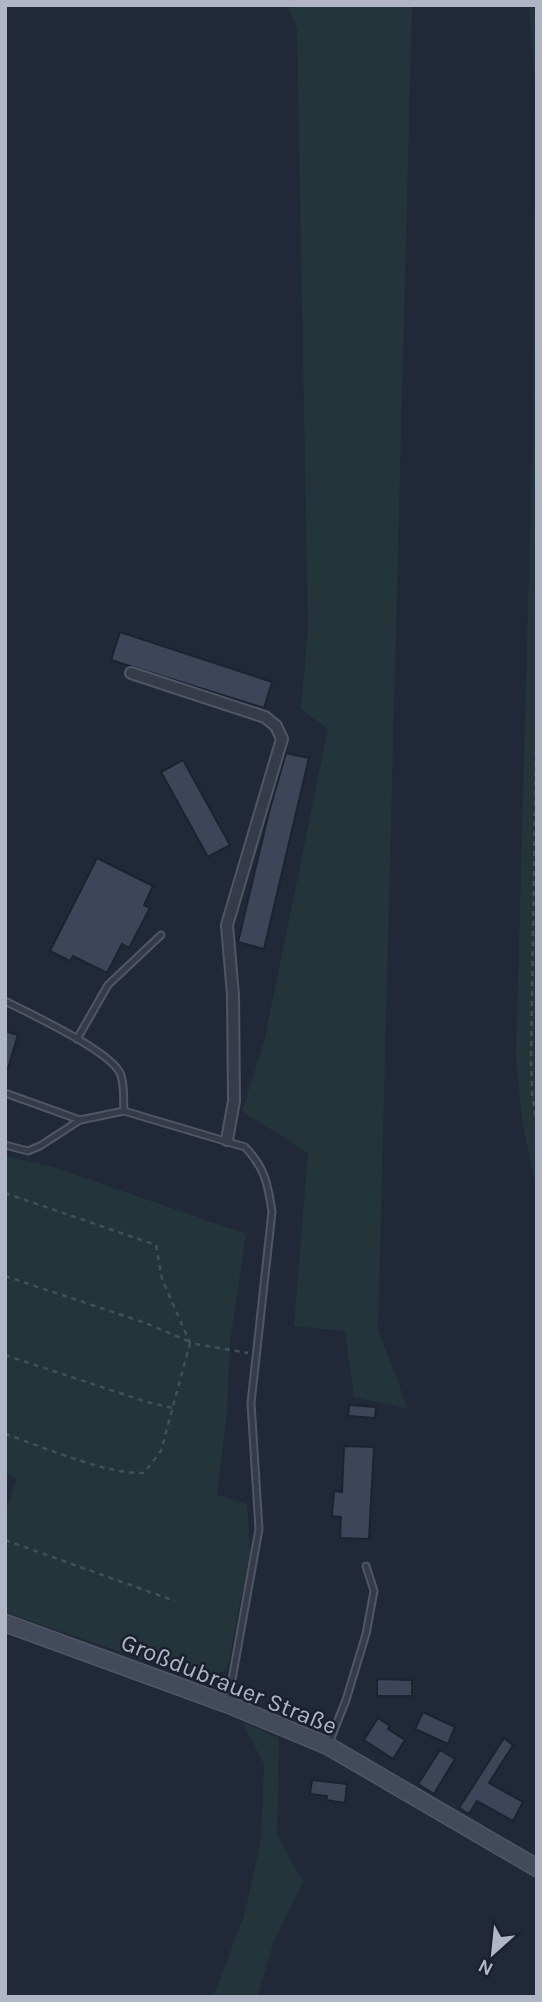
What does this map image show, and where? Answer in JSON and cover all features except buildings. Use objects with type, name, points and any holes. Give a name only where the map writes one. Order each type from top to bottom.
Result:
[{"type":"main road","name":"Großdubrauer Straße","points":[[5,1623],[227,1704],[328,1746],[537,1867]]},
{"type":"street","points":[[131,673],[265,717],[276,726],[282,739],[227,925],[233,995],[234,1101],[227,1140]]},
{"type":"lane","points":[[77,1039],[108,985],[160,935]]},
{"type":"lane","points":[[5,1001],[77,1039],[114,1063],[121,1075],[124,1111]]},
{"type":"lane","points":[[5,1093],[80,1120]]},
{"type":"lane","points":[[5,1146],[28,1151],[80,1120],[124,1111],[245,1147],[257,1160],[268,1183],[272,1212],[251,1403],[259,1529],[227,1704]]},
{"type":"lane","points":[[328,1746],[346,1700],[366,1634],[374,1591],[366,1566]]},
{"type":"path","points":[[537,681],[531,1058],[537,1127]]},
{"type":"path","points":[[5,1193],[156,1245],[162,1279],[190,1343],[161,1451],[144,1473],[131,1474],[5,1434]]},
{"type":"path","points":[[5,1276],[143,1322],[190,1343],[255,1354]]},
{"type":"path","points":[[5,1355],[147,1402],[173,1408]]},
{"type":"path","points":[[5,1540],[175,1601]]},
{"type":"shaded area","points":[[288,5],[412,5],[378,1329],[408,1409],[354,1397],[345,1331],[294,1326],[308,1153],[242,1111],[264,1042],[328,729],[301,709],[308,629],[297,29]]},
{"type":"shaded area","points":[[529,5],[537,5],[537,1195],[522,1120],[516,1057],[532,460],[535,87]]},
{"type":"shaded area","points":[[5,1156],[53,1167],[246,1234],[230,1342],[227,1412],[217,1495],[247,1504],[250,1552],[227,1669],[205,1681],[5,1612],[5,1514],[17,1478],[5,1473]]},
{"type":"shaded area","points":[[242,1722],[279,1738],[277,1834],[303,1882],[273,1944],[257,1997],[213,1997],[244,1916],[261,1841],[264,1764]]}]
